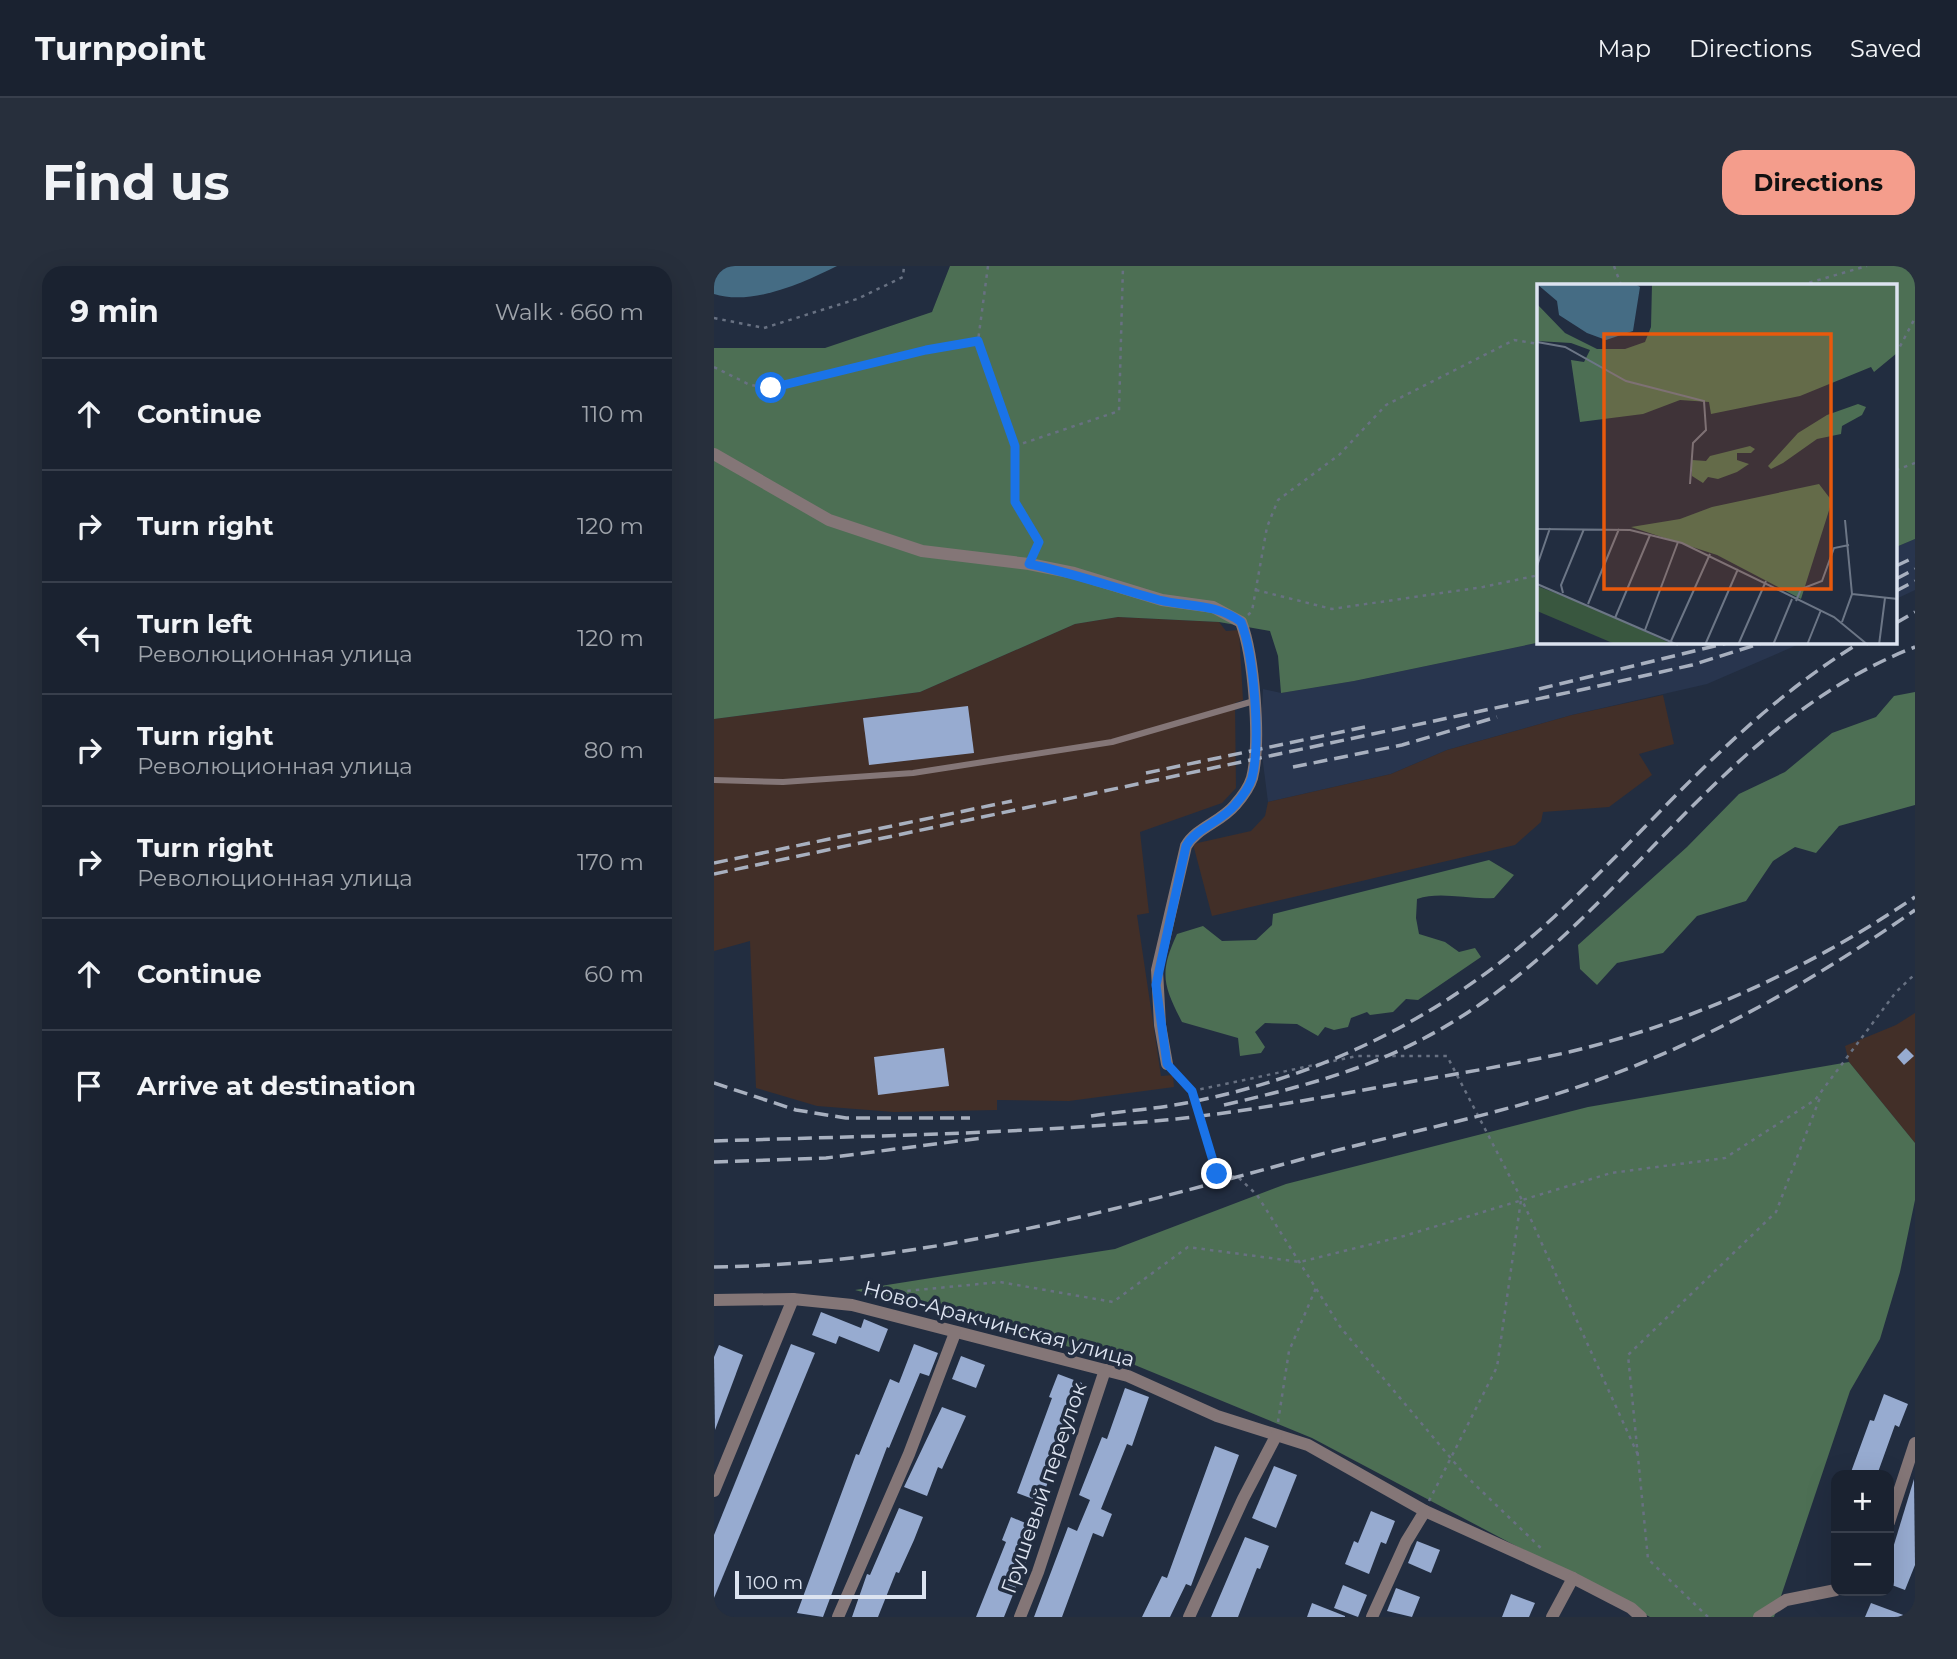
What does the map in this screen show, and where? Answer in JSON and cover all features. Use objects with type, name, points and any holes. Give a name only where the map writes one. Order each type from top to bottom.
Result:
[{"type":"street","points":[[714,454],[829,520],[922,551],[1029,564],[1074,573],[1161,600],[1213,607],[1241,622],[1249,643],[1254,701],[1252,779],[1232,809],[1212,825],[1191,836],[1186,846],[1168,919],[1156,985],[1167,1064]]},
{"type":"street","points":[[714,1491],[793,1299]]},
{"type":"street","name":"Ново-Аракчинская улица","points":[[714,1300],[793,1299],[852,1305],[1128,1376],[1217,1416],[1308,1445],[1425,1511],[1573,1578],[1631,1608],[1641,1617]]},
{"type":"street","points":[[838,1617],[909,1454],[956,1333]]},
{"type":"street","name":"Грушевый переулок","points":[[1020,1617],[1038,1572],[1105,1370]]},
{"type":"street","points":[[1189,1617],[1243,1499],[1276,1436]]},
{"type":"street","points":[[1894,1507],[1915,1443]]},
{"type":"street","points":[[1371,1617],[1406,1542],[1425,1511]]},
{"type":"street","points":[[1552,1617],[1573,1578]]},
{"type":"street","points":[[1759,1617],[1786,1600],[1831,1591]]},
{"type":"lane","points":[[714,780],[783,782],[914,773],[1112,742],[1254,701]]},
{"type":"path","points":[[714,318],[764,328],[857,299],[903,277],[904,266]]},
{"type":"path","points":[[988,266],[978,341],[1015,446],[1015,502],[1039,542],[1029,564]]},
{"type":"path","points":[[1015,446],[1119,411],[1123,266]]},
{"type":"path","points":[[1614,266],[1621,284]]},
{"type":"path","points":[[1804,284],[1867,266]]},
{"type":"path","points":[[1898,351],[1915,318]]},
{"type":"path","points":[[1241,622],[1252,611],[1267,527],[1278,500],[1339,456],[1386,405],[1514,340],[1537,344]]},
{"type":"path","points":[[714,366],[750,385],[771,388],[926,350],[978,341]]},
{"type":"path","points":[[1898,469],[1915,463]]},
{"type":"path","points":[[1256,590],[1332,609],[1483,587],[1537,575]]},
{"type":"path","points":[[864,1295],[1000,1282],[1113,1302],[1188,1247],[1300,1262],[1404,1236],[1611,1173],[1725,1158],[1815,1100],[1896,992],[1915,974]]},
{"type":"path","points":[[1192,1091],[1357,1056],[1447,1056],[1521,1200],[1638,1455]]},
{"type":"path","points":[[1167,1064],[1192,1091],[1217,1174],[1238,1177],[1257,1195],[1341,1328],[1449,1457],[1553,1560]]},
{"type":"path","points":[[1709,1617],[1648,1559],[1628,1355],[1776,1212],[1823,1089]]},
{"type":"path","points":[[1425,1511],[1449,1457],[1497,1367],[1521,1200]]},
{"type":"path","points":[[1276,1436],[1289,1350],[1316,1288]]},
{"type":"shaded area","points":[[714,266],[837,266],[777,291],[729,297],[714,294]]},
{"type":"shaded area","points":[[1915,539],[1915,590],[1898,598],[1898,546]]},
{"type":"shaded area","points":[[1118,617],[1219,622],[1226,631],[1239,630],[1243,700],[1235,703],[1236,788],[1222,803],[1140,832],[1149,913],[1137,915],[1161,1076],[1173,1075],[1174,1087],[1069,1101],[997,1100],[997,1110],[894,1112],[817,1106],[756,1088],[750,941],[714,951],[714,719],[920,692],[1075,624]]},
{"type":"shaded area","points":[[1537,643],[1799,644],[1707,684],[1572,715],[1447,750],[1391,774],[1268,802],[1260,739],[1263,689],[1281,693],[1354,681]]},
{"type":"shaded area","points":[[1663,695],[1674,744],[1639,754],[1652,775],[1609,807],[1543,812],[1541,822],[1515,845],[1212,916],[1193,844],[1251,831],[1265,816],[1268,802],[1391,774],[1447,750],[1572,715]]},
{"type":"shaded area","points":[[1915,1013],[1915,1143],[1849,1062],[1845,1046],[1896,1025]]},
{"type":"green space","points":[[950,266],[1915,266],[1915,539],[1898,546],[1898,284],[1537,284],[1537,643],[1354,681],[1281,693],[1278,656],[1270,631],[1219,622],[1118,617],[1075,624],[920,692],[714,719],[714,348],[825,348],[932,312]]},
{"type":"green space","points":[[1915,692],[1915,805],[1839,826],[1816,853],[1795,847],[1773,861],[1746,901],[1697,916],[1663,953],[1617,963],[1597,985],[1580,969],[1578,945],[1687,847],[1739,794],[1785,772],[1832,733],[1876,717],[1894,696]]},
{"type":"green space","points":[[1489,860],[1514,875],[1494,898],[1436,896],[1417,899],[1419,934],[1445,942],[1459,952],[1475,948],[1481,957],[1418,1000],[1406,999],[1393,1012],[1370,1015],[1367,1012],[1351,1018],[1348,1027],[1334,1030],[1325,1027],[1318,1036],[1297,1024],[1265,1023],[1255,1032],[1265,1047],[1261,1053],[1240,1056],[1238,1038],[1182,1022],[1167,988],[1166,979],[1168,959],[1177,934],[1203,926],[1222,941],[1256,940],[1272,925],[1273,914]]},
{"type":"green space","points":[[1849,1062],[1915,1143],[1915,1200],[1900,1272],[1880,1339],[1850,1391],[1774,1617],[1650,1617],[1312,1438],[1130,1363],[855,1290],[1115,1249],[1286,1184],[1588,1107]]},
{"type":"building","points":[[968,706],[974,753],[869,765],[863,718]]},
{"type":"building","points":[[944,1048],[949,1086],[878,1095],[874,1057]]},
{"type":"building","points":[[1906,1048],[1914,1056],[1904,1065],[1897,1057]]},
{"type":"building","points":[[821,1312],[861,1328],[864,1319],[888,1329],[879,1352],[839,1336],[836,1344],[812,1335]]},
{"type":"building","points":[[791,1344],[815,1353],[714,1598],[714,1535]]},
{"type":"building","points":[[914,1344],[938,1353],[929,1376],[920,1373],[889,1448],[887,1447],[823,1617],[797,1613],[856,1454],[859,1455],[890,1379],[899,1383]]},
{"type":"building","points":[[719,1345],[743,1355],[715,1430],[714,1357]]},
{"type":"building","points":[[961,1356],[985,1365],[976,1388],[952,1379]]},
{"type":"building","points":[[1058,1374],[1082,1383],[1041,1502],[1017,1493],[1052,1398],[1049,1397]]},
{"type":"building","points":[[1125,1388],[1149,1397],[1132,1446],[1127,1444],[1101,1509],[1112,1514],[1103,1537],[1093,1533],[1062,1617],[1034,1617],[1068,1527],[1077,1531],[1090,1500],[1079,1495],[1102,1437],[1107,1439]]},
{"type":"building","points":[[1884,1394],[1908,1404],[1899,1427],[1895,1425],[1879,1470],[1852,1470],[1870,1420],[1874,1421]]},
{"type":"building","points":[[942,1407],[966,1416],[942,1469],[938,1467],[927,1496],[904,1487]]},
{"type":"building","points":[[1215,1446],[1239,1455],[1191,1586],[1186,1584],[1170,1617],[1142,1617],[1162,1576],[1167,1578]]},
{"type":"building","points":[[1274,1466],[1297,1475],[1276,1528],[1252,1518]]},
{"type":"building","points":[[1914,1479],[1915,1565],[1905,1590],[1894,1586],[1894,1545]]},
{"type":"building","points":[[899,1508],[923,1517],[914,1540],[899,1573],[896,1572],[878,1617],[852,1617],[867,1574],[870,1575]]},
{"type":"building","points":[[1371,1511],[1395,1521],[1386,1544],[1381,1542],[1369,1574],[1345,1564],[1354,1541],[1358,1543]]},
{"type":"building","points":[[1011,1517],[1035,1527],[1024,1555],[1028,1557],[1004,1617],[976,1617],[1006,1542],[1002,1540]]},
{"type":"building","points":[[1245,1537],[1269,1546],[1260,1569],[1257,1568],[1238,1617],[1211,1617]]},
{"type":"building","points":[[1417,1541],[1440,1550],[1431,1573],[1408,1563]]},
{"type":"building","points":[[1343,1585],[1367,1595],[1358,1617],[1334,1608]]},
{"type":"building","points":[[1396,1588],[1420,1597],[1412,1617],[1387,1611]]},
{"type":"building","points":[[1511,1594],[1535,1603],[1529,1617],[1502,1617]]},
{"type":"building","points":[[1312,1603],[1345,1616],[1345,1617],[1307,1617]]},
{"type":"building","points":[[1871,1603],[1906,1616],[1906,1617],[1865,1617]]},
{"type":"railway","points":[[1898,565],[1915,557]]},
{"type":"railway","points":[[1898,578],[1915,569]]},
{"type":"railway","points":[[1898,590],[1915,581]]},
{"type":"railway","points":[[1898,622],[1915,612]]},
{"type":"railway","points":[[1539,689],[1723,644]]},
{"type":"railway","points":[[714,874],[1594,687],[1692,665],[1759,644]]},
{"type":"railway","points":[[1091,1116],[1186,1103],[1288,1076],[1336,1058],[1428,1011],[1514,952],[1554,917],[1737,736],[1816,671],[1858,644]]},
{"type":"railway","points":[[1224,1105],[1325,1079],[1387,1056],[1448,1025],[1479,1005],[1535,962],[1587,914],[1737,763],[1791,718],[1850,678],[1915,647]]},
{"type":"railway","points":[[1293,767],[1402,745],[1497,717]]},
{"type":"railway","points":[[1146,773],[1365,727]]},
{"type":"railway","points":[[714,863],[1012,801]]},
{"type":"railway","points":[[714,1141],[1003,1131],[1176,1119],[1284,1104],[1525,1061],[1615,1040],[1750,990],[1834,947],[1915,897]]},
{"type":"railway","points":[[714,1267],[861,1257],[1004,1233],[1146,1201],[1537,1100],[1618,1073],[1707,1034],[1834,963],[1915,910]]},
{"type":"railway","points":[[714,1083],[796,1110],[846,1118],[970,1118]]},
{"type":"railway","points":[[714,1162],[826,1158],[982,1138]]},
{"type":"route","points":[[771,388],[926,350],[978,341],[1015,446],[1015,502],[1039,542],[1029,564],[1074,573],[1161,600],[1213,607],[1231,614],[1241,622],[1249,643],[1254,701],[1252,779],[1232,809],[1212,825],[1191,836],[1186,846],[1168,919],[1156,985],[1167,1064],[1192,1091],[1217,1174]]}]
